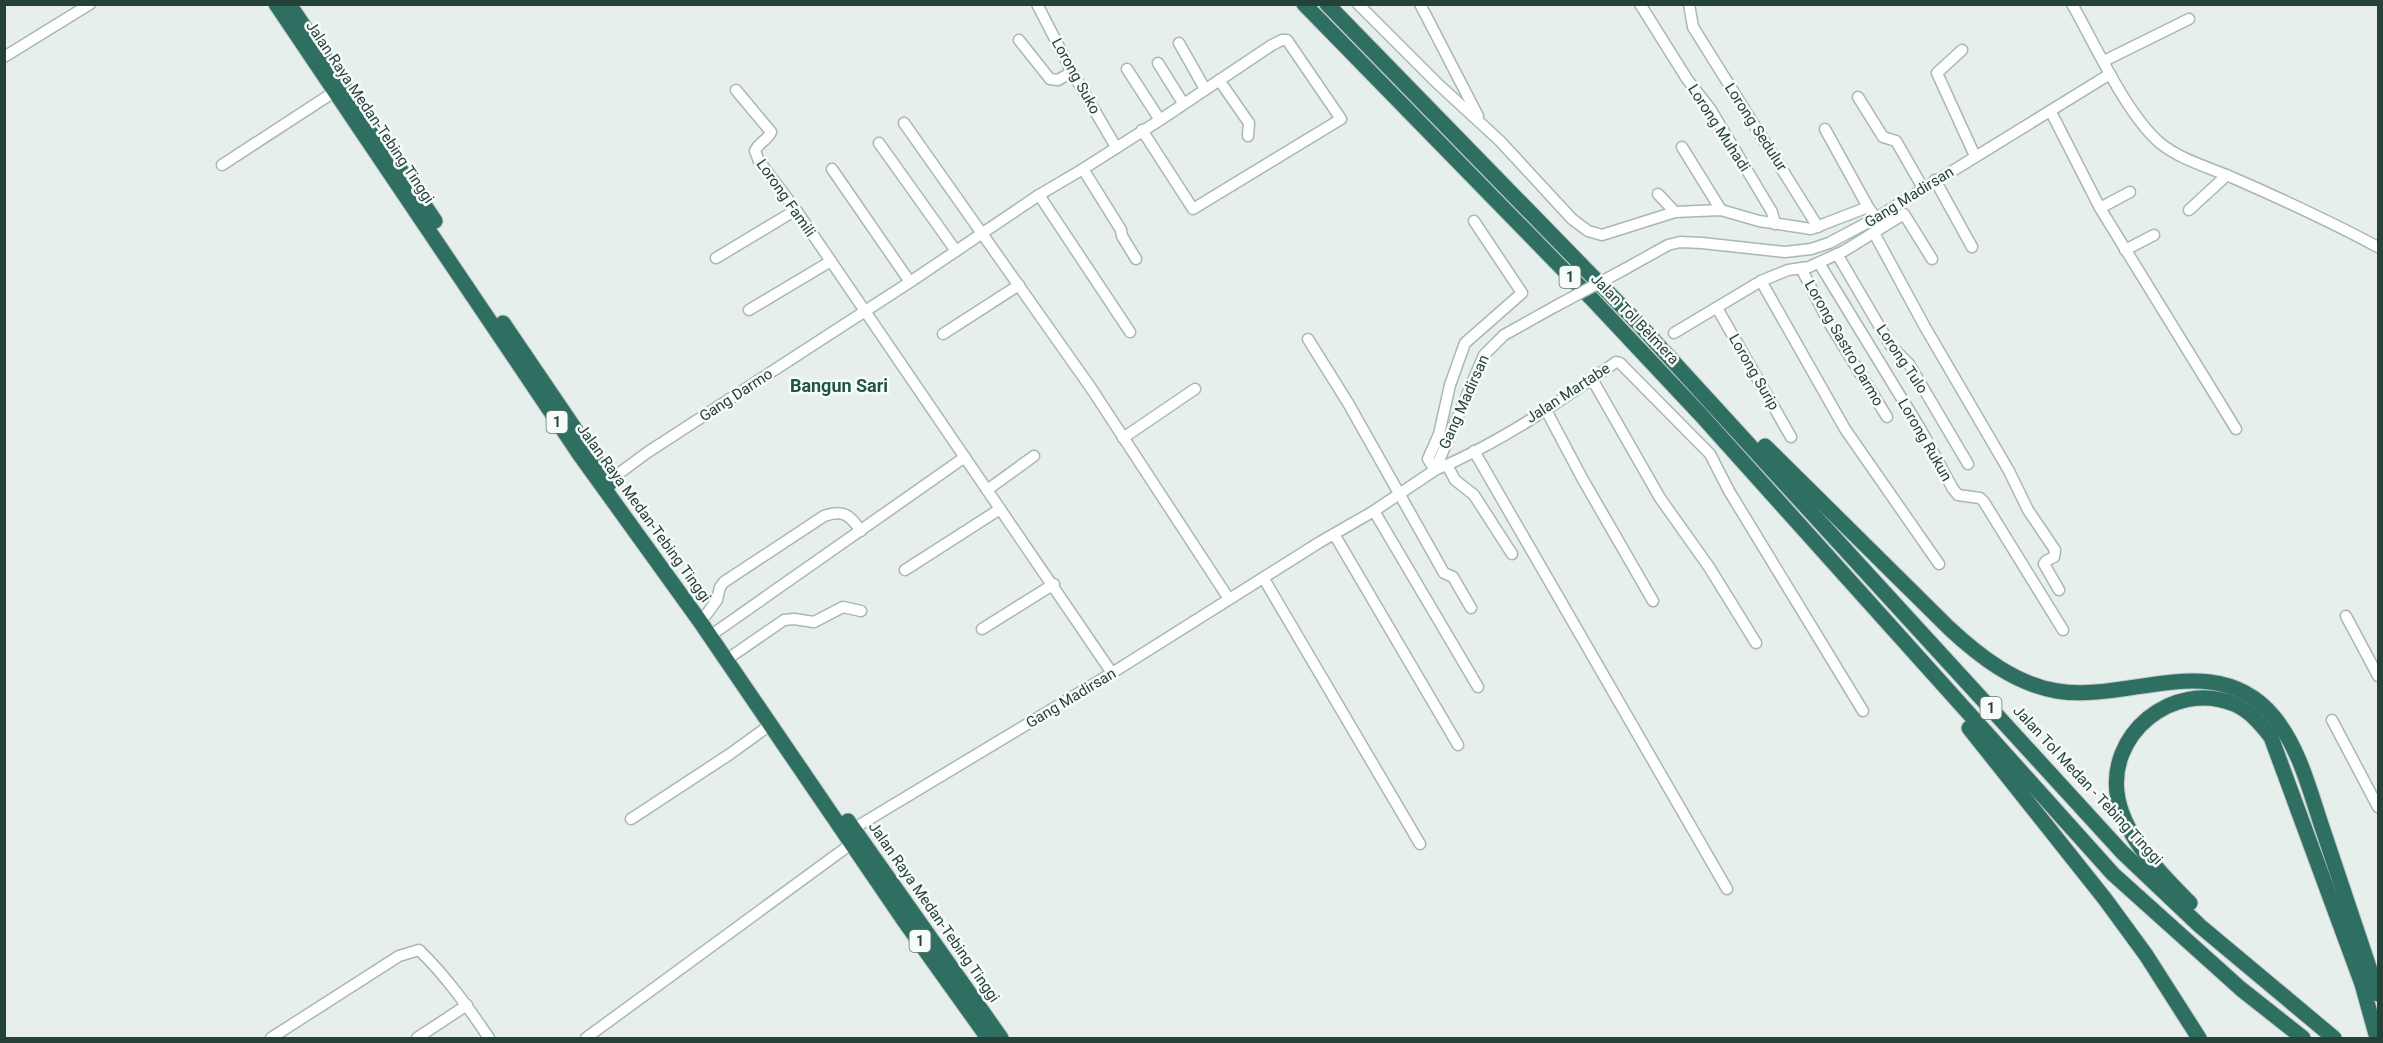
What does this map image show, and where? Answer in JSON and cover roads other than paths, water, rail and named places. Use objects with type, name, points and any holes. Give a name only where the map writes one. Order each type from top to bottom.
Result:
[{"type":"highway","name":"Jalan Raya Medan-Tebing Tinggi","points":[[276,4],[580,455],[730,657],[849,836],[1001,1038]]},
{"type":"highway","name":"Jalan Raya Medan-Tebing Tinggi","points":[[289,4],[610,480],[717,631],[770,725],[988,1038]]},
{"type":"highway","name":"Jalan Tol Belmera","points":[[1304,4],[1623,332],[1772,493],[1927,669]]},
{"type":"highway","name":"Jalan Tol Belmera","points":[[1327,4],[1595,278],[1714,404]]},
{"type":"highway","points":[[1714,404],[1766,446],[1957,636],[2005,672],[2034,685],[2072,693],[2168,682],[2202,681],[2233,688],[2260,704],[2284,731],[2302,769],[2379,994]]},
{"type":"highway","name":"Jalan Tol Medan - Tebing Tinggi","points":[[1714,404],[2122,852],[2200,926],[2283,998],[2334,1038]]},
{"type":"highway","points":[[1927,669],[1981,744],[2105,899],[2146,956],[2199,1038]]},
{"type":"highway","name":"1","points":[[1927,669],[2113,874],[2225,975],[2303,1038]]},
{"type":"highway","points":[[2283,998],[2186,900],[2153,863],[2132,834],[2123,816],[2116,780],[2118,761],[2123,747],[2148,718],[2181,701],[2207,698],[2235,705],[2261,724],[2271,737],[2362,984],[2377,1038]]},
{"type":"street","points":[[4,57],[90,4]]},
{"type":"street","name":"Lorong Suko","points":[[1037,4],[1072,72],[1116,147]]},
{"type":"street","points":[[1358,4],[1438,84],[1481,122],[1572,219],[1588,231],[1602,235],[1675,212],[1721,210],[1775,224],[1798,228],[1818,227],[1868,207]]},
{"type":"street","points":[[1420,4],[1481,122]]},
{"type":"street","name":"Lorong Muhadi","points":[[1640,4],[1687,79],[1711,110],[1768,207],[1775,224]]},
{"type":"street","name":"Lorong Sedulur","points":[[1689,4],[1693,27],[1818,227]]},
{"type":"street","points":[[2072,4],[2110,74],[2145,126],[2159,142],[2176,154],[2227,175],[2379,246]]},
{"type":"street","points":[[2104,61],[2189,19]]},
{"type":"street","points":[[1019,40],[1050,80],[1058,80],[1072,72]]},
{"type":"street","name":"Gang Darmo","points":[[610,480],[648,452],[910,282],[1039,195],[1083,170],[1142,130],[1160,120],[1183,103],[1282,40],[1287,40],[1341,119],[1193,210],[1142,130]]},
{"type":"street","points":[[1179,43],[1205,89]]},
{"type":"street","points":[[1962,50],[1937,73],[1975,156]]},
{"type":"street","points":[[1158,63],[1183,103]]},
{"type":"street","points":[[1127,69],[1160,120]]},
{"type":"street","name":"Gang Madirsan","points":[[586,1038],[849,836],[1374,511],[1435,470],[1484,355],[1504,335],[1668,244],[1702,243],[1785,252],[1811,249],[1830,243],[1876,218],[2110,74]]},
{"type":"street","points":[[1219,80],[1249,123],[1248,136]]},
{"type":"street","name":"Lorong Famili","points":[[736,90],[771,132],[769,137],[756,147],[755,151],[759,161],[796,210],[864,312],[1054,584],[1112,673]]},
{"type":"street","points":[[222,165],[334,92]]},
{"type":"street","points":[[1858,97],[1883,137],[1896,141],[1923,188]]},
{"type":"street","points":[[2051,112],[2100,208],[2236,429]]},
{"type":"street","points":[[904,123],[1019,285],[1229,599]]},
{"type":"street","points":[[1825,129],[1876,218]]},
{"type":"street","points":[[879,143],[956,251]]},
{"type":"street","points":[[1682,147],[1721,210]]},
{"type":"street","points":[[832,169],[910,282]]},
{"type":"street","points":[[1083,170],[1121,230],[1136,260]]},
{"type":"street","points":[[2189,210],[2227,175]]},
{"type":"street","points":[[1935,180],[1972,247]]},
{"type":"street","points":[[2100,208],[2130,192]]},
{"type":"street","points":[[1658,194],[1675,212]]},
{"type":"street","points":[[1039,195],[1130,332]]},
{"type":"street","points":[[1898,204],[1932,260]]},
{"type":"street","points":[[716,258],[796,210]]},
{"type":"street","points":[[1674,333],[1761,281],[1784,271],[1819,263],[1904,214]]},
{"type":"street","points":[[1435,470],[1428,459],[1439,434],[1450,385],[1465,343],[1522,293],[1474,221]]},
{"type":"street","points":[[1874,233],[1925,327],[2009,471],[2028,510],[2055,550],[2054,557],[2044,564],[2059,590]]},
{"type":"street","points":[[2125,250],[2154,235]]},
{"type":"street","name":"Lorong Tulo","points":[[1837,254],[1891,346],[1909,364],[1968,464]]},
{"type":"street","points":[[749,310],[831,261]]},
{"type":"street","name":"Lorong Rukun","points":[[1819,263],[1921,430],[1953,489],[1958,495],[1980,498],[1984,502],[2063,630]]},
{"type":"street","name":"Lorong Sastro Darmo","points":[[1801,268],[1828,321],[1887,417]]},
{"type":"street","points":[[1761,281],[1845,429],[1939,564]]},
{"type":"street","points":[[943,334],[1019,285]]},
{"type":"street","name":"Lorong Surip","points":[[1717,308],[1791,437]]},
{"type":"street","points":[[1308,339],[1348,403],[1444,573],[1453,577],[1471,608]]},
{"type":"street","name":"Jalan Martabe","points":[[1435,470],[1474,451],[1546,410],[1616,362],[1620,363],[1710,454],[1729,490],[1863,711]]},
{"type":"street","points":[[1592,379],[1660,498],[1715,576],[1756,643]]},
{"type":"street","points":[[1123,438],[1195,389]]},
{"type":"street","points":[[1546,410],[1653,602]]},
{"type":"street","points":[[1474,451],[1727,889]]},
{"type":"street","points":[[987,490],[1034,456]]},
{"type":"street","points":[[717,631],[789,578],[861,531],[965,457]]},
{"type":"street","points":[[1447,465],[1455,480],[1474,495],[1512,554]]},
{"type":"street","points":[[905,570],[1000,509]]},
{"type":"street","points":[[1374,511],[1478,687]]},
{"type":"street","points":[[706,615],[717,600],[720,587],[724,582],[824,516],[836,512],[846,513],[861,531]]},
{"type":"street","points":[[1334,534],[1458,745]]},
{"type":"street","points":[[1263,579],[1420,844]]},
{"type":"street","points":[[982,629],[1054,584]]},
{"type":"street","points":[[730,657],[784,620],[814,622],[843,607],[861,611]]},
{"type":"street","points":[[2346,616],[2379,676]]},
{"type":"street","points":[[2332,720],[2379,807]]},
{"type":"street","points":[[631,819],[770,725]]},
{"type":"street","points":[[271,1038],[399,956],[409,951],[419,950],[467,1005],[489,1038]]},
{"type":"street","points":[[417,1038],[467,1005]]},
{"type":"district","name":"Bangun Sari","points":[[839,386]]}]
